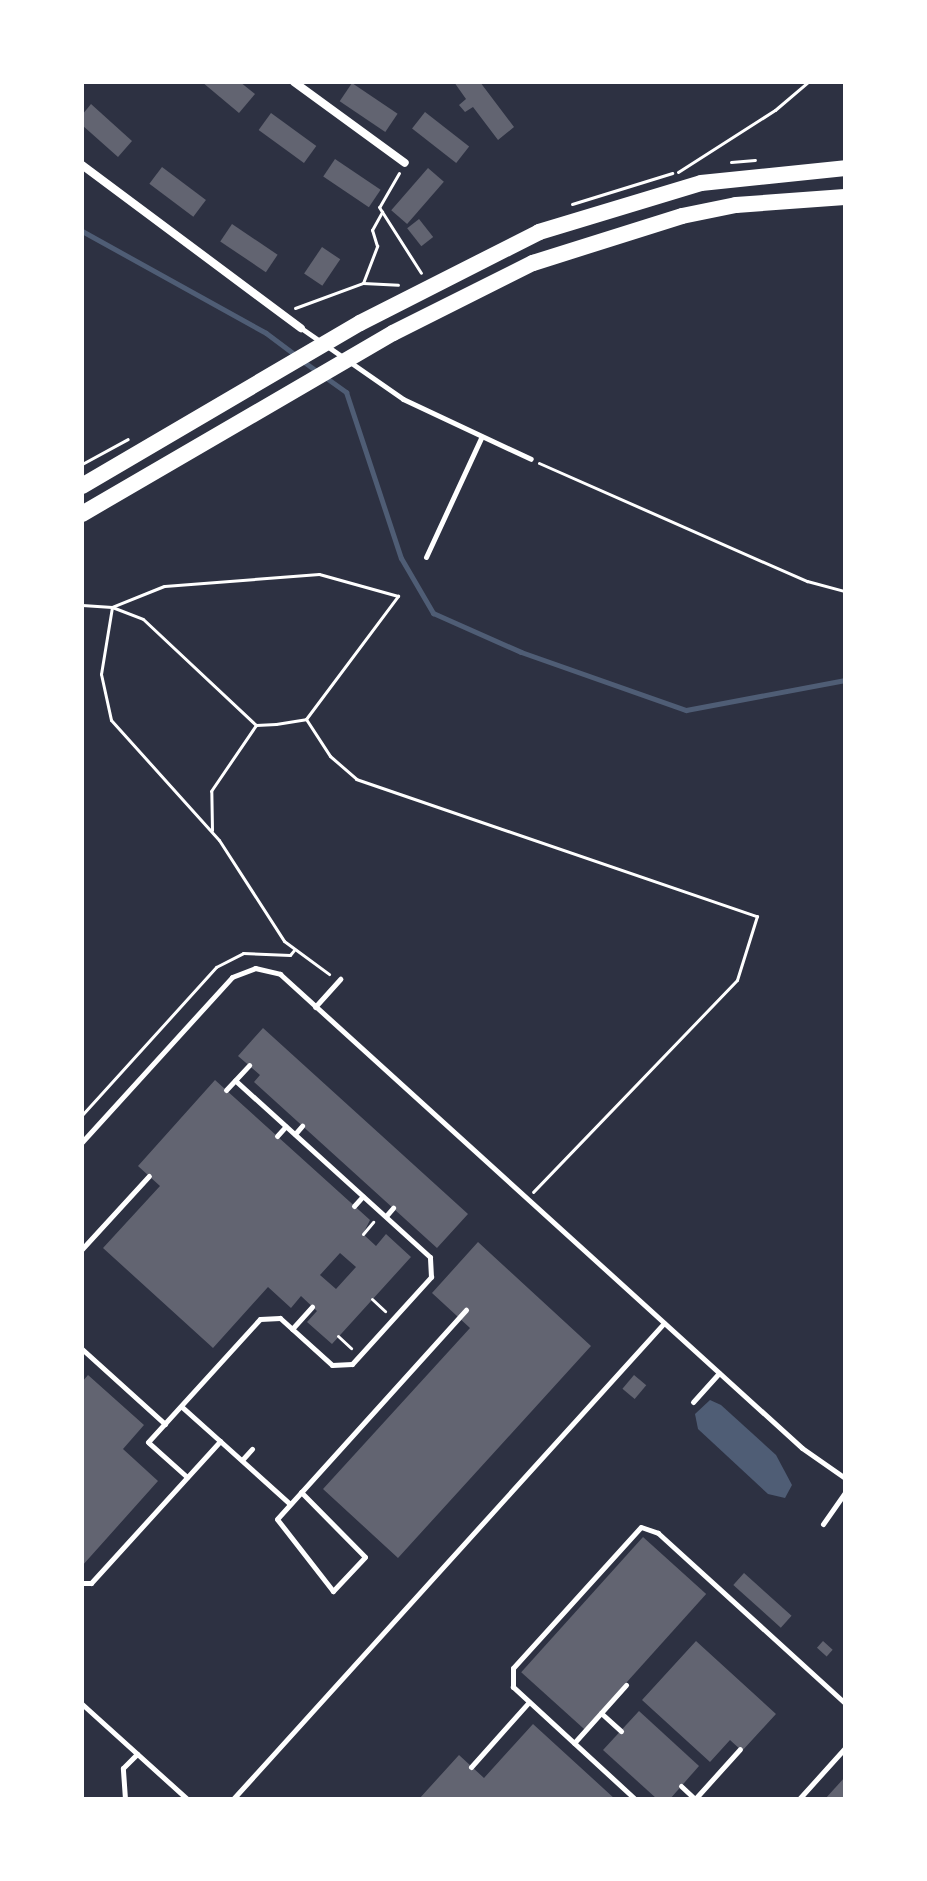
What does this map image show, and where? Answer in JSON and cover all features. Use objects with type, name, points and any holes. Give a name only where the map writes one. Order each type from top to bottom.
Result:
[{"type":"highway","points":[[82,486],[360,323],[480,258],[589,213],[701,183],[845,168]]},
{"type":"highway","points":[[82,514],[393,333],[533,263],[633,228],[736,205],[845,197]]},
{"type":"street","points":[[294,82],[405,163]]},
{"type":"street","points":[[82,165],[301,328]]},
{"type":"lane","points":[[301,328],[403,399],[531,459]]},
{"type":"lane","points":[[426,557],[481,438]]},
{"type":"lane","points":[[82,1142],[232,977],[255,968],[280,974],[802,1448],[845,1478]]},
{"type":"lane","points":[[315,1007],[339,980]]},
{"type":"lane","points":[[226,1090],[249,1065]]},
{"type":"lane","points":[[187,1477],[148,1442],[260,1319],[280,1318],[332,1365],[352,1364],[431,1277],[430,1257],[235,1080]]},
{"type":"lane","points":[[277,1136],[286,1126]]},
{"type":"lane","points":[[295,1134],[302,1126]]},
{"type":"lane","points":[[82,1249],[149,1176]]},
{"type":"lane","points":[[354,1206],[363,1196]]},
{"type":"lane","points":[[384,1215],[393,1208]]},
{"type":"lane","points":[[292,1329],[312,1307]]},
{"type":"lane","points":[[301,1492],[365,1557],[333,1591],[277,1519],[290,1504],[466,1310]]},
{"type":"lane","points":[[233,1799],[664,1323]]},
{"type":"lane","points":[[82,1349],[165,1424]]},
{"type":"lane","points":[[693,1402],[719,1373]]},
{"type":"lane","points":[[181,1406],[290,1504]]},
{"type":"lane","points":[[82,1583],[91,1583],[220,1441]]},
{"type":"lane","points":[[242,1460],[252,1449]]},
{"type":"lane","points":[[823,1524],[845,1492]]},
{"type":"lane","points":[[635,1799],[513,1687],[513,1668],[641,1527],[650,1527],[845,1703]]},
{"type":"lane","points":[[574,1743],[626,1685]]},
{"type":"lane","points":[[471,1767],[529,1702]]},
{"type":"lane","points":[[82,1704],[187,1799]]},
{"type":"lane","points":[[601,1713],[621,1731]]},
{"type":"lane","points":[[799,1799],[845,1748]]},
{"type":"lane","points":[[681,1786],[695,1799],[740,1749]]},
{"type":"lane","points":[[125,1799],[123,1768],[137,1754]]},
{"type":"path","points":[[678,172],[775,110],[808,82]]},
{"type":"path","points":[[405,163],[379,207],[421,273]]},
{"type":"path","points":[[363,283],[377,246],[372,230],[382,211]]},
{"type":"path","points":[[278,312],[363,283],[398,285]]},
{"type":"path","points":[[531,459],[807,581],[845,591]]},
{"type":"path","points":[[112,607],[164,586],[319,574],[398,596],[306,719],[256,725],[211,791],[212,831]]},
{"type":"path","points":[[82,605],[112,607],[143,619],[256,725]]},
{"type":"path","points":[[112,607],[101,674],[111,720],[212,831],[271,924],[295,949],[339,980]]},
{"type":"path","points":[[306,719],[330,756],[356,779],[757,916],[737,980],[526,1198]]},
{"type":"path","points":[[82,1115],[216,967],[243,953],[290,955],[295,949]]},
{"type":"path","points":[[363,1234],[384,1215]]},
{"type":"path","points":[[372,1299],[393,1319]]},
{"type":"path","points":[[338,1336],[360,1355]]},
{"type":"water","points":[[710,1400],[721,1405],[776,1455],[792,1485],[785,1498],[768,1494],[698,1429],[695,1414]]},
{"type":"building","points":[[202,82],[240,82],[255,94],[239,113]]},
{"type":"building","points":[[454,82],[480,82],[514,127],[498,140],[473,107],[465,112],[459,105],[466,99]]},
{"type":"building","points":[[352,83],[398,114],[385,132],[340,101]]},
{"type":"building","points":[[91,104],[132,141],[118,157],[82,125],[82,115]]},
{"type":"building","points":[[425,112],[469,146],[456,163],[412,129]]},
{"type":"building","points":[[271,113],[316,146],[304,163],[259,130]]},
{"type":"building","points":[[335,159],[381,190],[369,207],[323,176]]},
{"type":"building","points":[[162,167],[206,200],[193,217],[149,184]]},
{"type":"building","points":[[428,168],[444,182],[407,224],[391,210]]},
{"type":"building","points":[[419,219],[433,237],[421,246],[407,228]]},
{"type":"building","points":[[232,224],[278,255],[266,272],[220,241]]},
{"type":"building","points":[[322,247],[340,259],[322,286],[304,274]]},
{"type":"building","points":[[263,1028],[468,1214],[437,1248],[254,1082],[260,1075],[238,1056]]},
{"type":"building","points":[[215,1080],[370,1220],[363,1234],[376,1246],[386,1234],[411,1257],[332,1344],[307,1322],[317,1311],[301,1296],[291,1308],[268,1287],[213,1348],[103,1248],[160,1186],[138,1166]],"holes":[[[340,1253],[356,1267],[336,1289],[320,1275]]]},
{"type":"building","points":[[478,1242],[591,1346],[398,1558],[323,1489],[470,1328],[432,1293]]},
{"type":"building","points":[[88,1375],[144,1425],[123,1449],[158,1481],[82,1566],[82,1382]]},
{"type":"building","points":[[634,1375],[646,1385],[635,1399],[622,1389]]},
{"type":"building","points":[[643,1537],[706,1594],[584,1729],[521,1672]]},
{"type":"building","points":[[744,1573],[792,1616],[781,1628],[733,1585]]},
{"type":"building","points":[[696,1641],[776,1714],[742,1751],[730,1740],[710,1762],[642,1700]]},
{"type":"building","points":[[823,1641],[833,1650],[827,1656],[817,1648]]},
{"type":"building","points":[[639,1711],[699,1766],[670,1799],[657,1799],[603,1750]]},
{"type":"building","points":[[533,1724],[615,1799],[419,1799],[459,1755],[484,1778]]},
{"type":"building","points":[[845,1777],[845,1799],[825,1799]]},
{"type":"waterway","points":[[82,231],[266,333],[296,356]]},
{"type":"waterway","points":[[304,362],[346,392],[401,558],[433,613],[521,652],[686,710],[845,680]]}]
